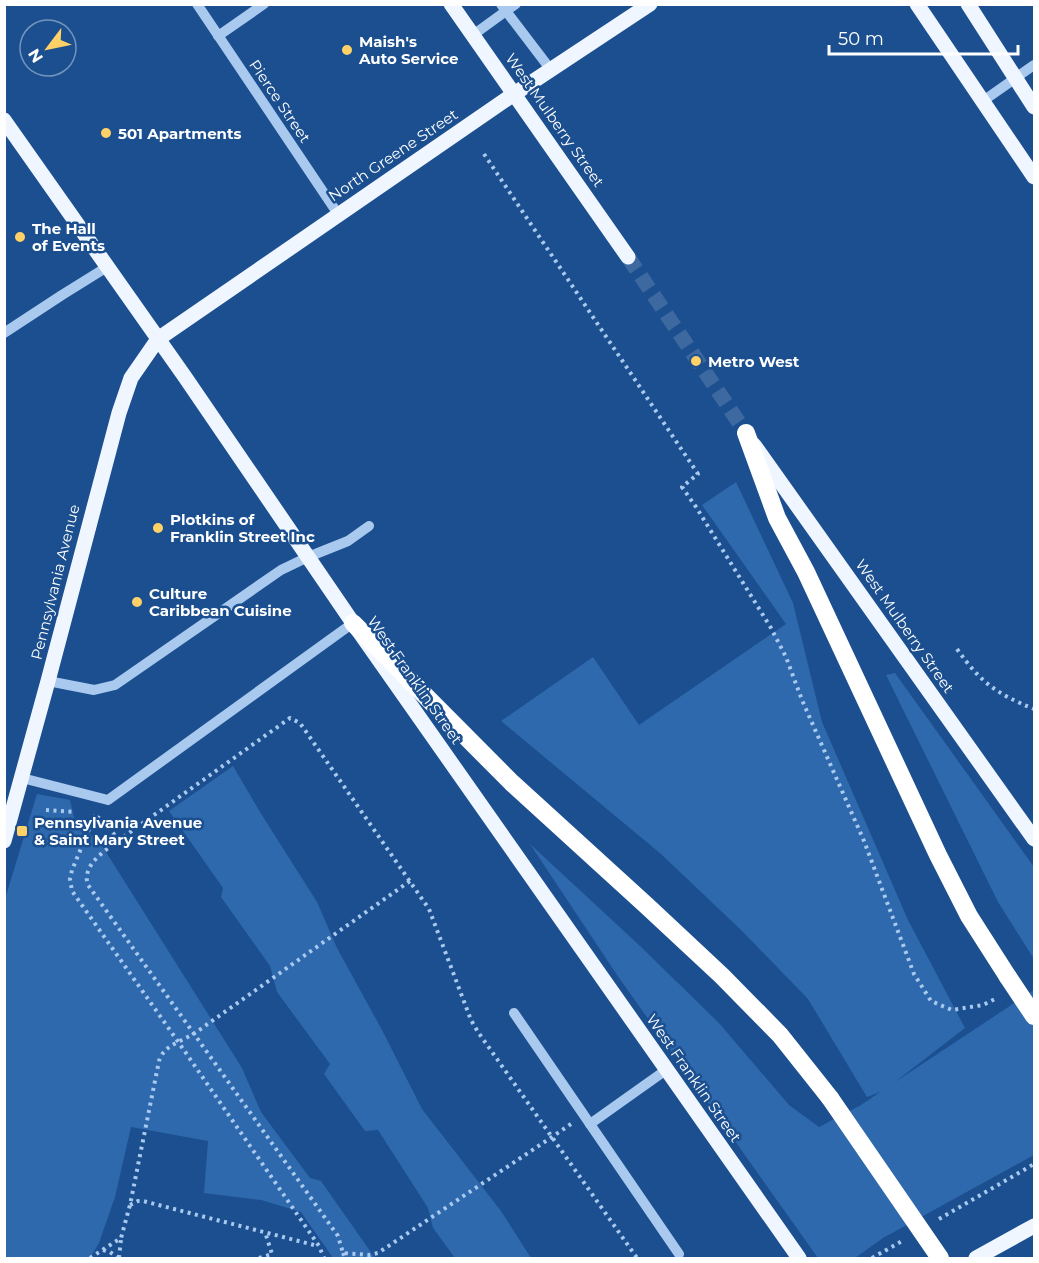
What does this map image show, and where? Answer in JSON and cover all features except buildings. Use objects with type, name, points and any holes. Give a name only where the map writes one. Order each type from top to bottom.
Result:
[{"type":"highway","points":[[746,434],[777,518],[806,572],[938,855],[969,916],[1035,1016]]},
{"type":"highway","points":[[353,623],[512,783],[647,906],[780,1035],[830,1098],[940,1258]]},
{"type":"main road","name":"West Mulberry Street","points":[[451,4],[628,257]]},
{"type":"main road","name":"North Greene Street","points":[[158,339],[514,94],[650,4]]},
{"type":"main road","points":[[917,4],[1035,177]]},
{"type":"main road","points":[[968,4],[1035,107]]},
{"type":"main road","name":"West Franklin Street","points":[[4,120],[353,623],[799,1258]]},
{"type":"main road","points":[[1022,158],[1035,171]]},
{"type":"main road","name":"Pennsylvania Avenue","points":[[4,841],[119,413],[131,378],[158,339]]},
{"type":"main road","name":"West Mulberry Street","points":[[746,434],[1035,839]]},
{"type":"main road","points":[[976,1258],[1035,1226]]},
{"type":"street","name":"Pierce Street","points":[[197,4],[338,214]]},
{"type":"street","points":[[218,36],[264,4]]},
{"type":"street","points":[[473,35],[503,8],[516,4]]},
{"type":"street","points":[[503,8],[551,70]]},
{"type":"street","points":[[983,101],[1035,65]]},
{"type":"street","points":[[4,333],[107,267]]},
{"type":"street","points":[[48,681],[94,690],[115,685],[281,570],[348,541],[369,526]]},
{"type":"street","points":[[22,778],[108,800],[353,623]]},
{"type":"street","points":[[514,1012],[679,1254]]},
{"type":"street","points":[[590,1124],[666,1070]]},
{"type":"path","points":[[484,154],[698,474],[682,487],[771,628],[786,657],[802,700],[864,842],[914,974],[931,1000],[952,1010],[983,1005],[1002,996]]},
{"type":"path","points":[[957,649],[969,667],[993,689],[1035,709]]},
{"type":"path","points":[[345,1258],[338,1236],[88,885],[86,879],[95,860],[119,840],[290,718],[300,723],[429,909],[471,1020],[637,1258]]},
{"type":"path","points":[[46,810],[82,813]]},
{"type":"path","points":[[88,814],[101,819],[119,840]]},
{"type":"path","points":[[95,815],[72,870],[70,879],[72,891],[319,1246],[324,1258]]},
{"type":"path","points":[[103,1250],[118,1258],[159,1061],[164,1052],[170,1046],[195,1033],[410,881]]},
{"type":"path","points":[[343,1253],[369,1256],[378,1253],[572,1123]]},
{"type":"path","points":[[933,1223],[1035,1164]]},
{"type":"path","points":[[130,1205],[143,1201],[319,1246]]},
{"type":"path","points":[[259,1258],[272,1254],[265,1232]]},
{"type":"path","points":[[872,1258],[912,1235]]},
{"type":"path","points":[[90,1258],[121,1238]]},
{"type":"shaded area","points":[[736,482],[793,603],[822,722],[908,920],[965,1028],[895,1082],[1034,990],[1034,1155],[883,1238],[855,1258],[818,1258],[617,975],[530,844],[719,1023],[789,1105],[819,1127],[861,1105],[880,1092],[867,1097],[808,999],[742,931],[661,854],[501,721],[593,657],[639,725],[786,624],[702,505]]},
{"type":"shaded area","points":[[895,673],[1034,867],[1034,959],[998,902],[886,675]]},
{"type":"shaded area","points":[[233,766],[317,902],[337,948],[422,1109],[501,1211],[531,1258],[455,1258],[433,1228],[428,1208],[378,1130],[365,1131],[324,1074],[330,1064],[277,992],[270,966],[221,897],[223,888],[169,811]]},
{"type":"shaded area","points":[[37,794],[70,800],[75,822],[99,842],[106,852],[242,1068],[261,1112],[310,1178],[321,1181],[375,1258],[333,1258],[301,1212],[261,1200],[204,1193],[208,1141],[131,1127],[115,1197],[99,1243],[90,1258],[5,1258],[5,899]]},
{"type":"tunnel","points":[[628,257],[746,433]]},
{"type":"place","name":"Maish's Auto Service","points":[[347,50]]},
{"type":"place","name":"501 Apartments","points":[[106,133]]},
{"type":"place","name":"The Hall of Events","points":[[20,237]]},
{"type":"place","name":"Metro West","points":[[696,361]]},
{"type":"place","name":"Plotkins of Franklin Street Inc","points":[[158,528]]},
{"type":"place","name":"Culture Caribbean Cuisine","points":[[137,602]]},
{"type":"place","name":"Pennsylvania Avenue & Saint Mary Street","points":[[22,831]]}]
